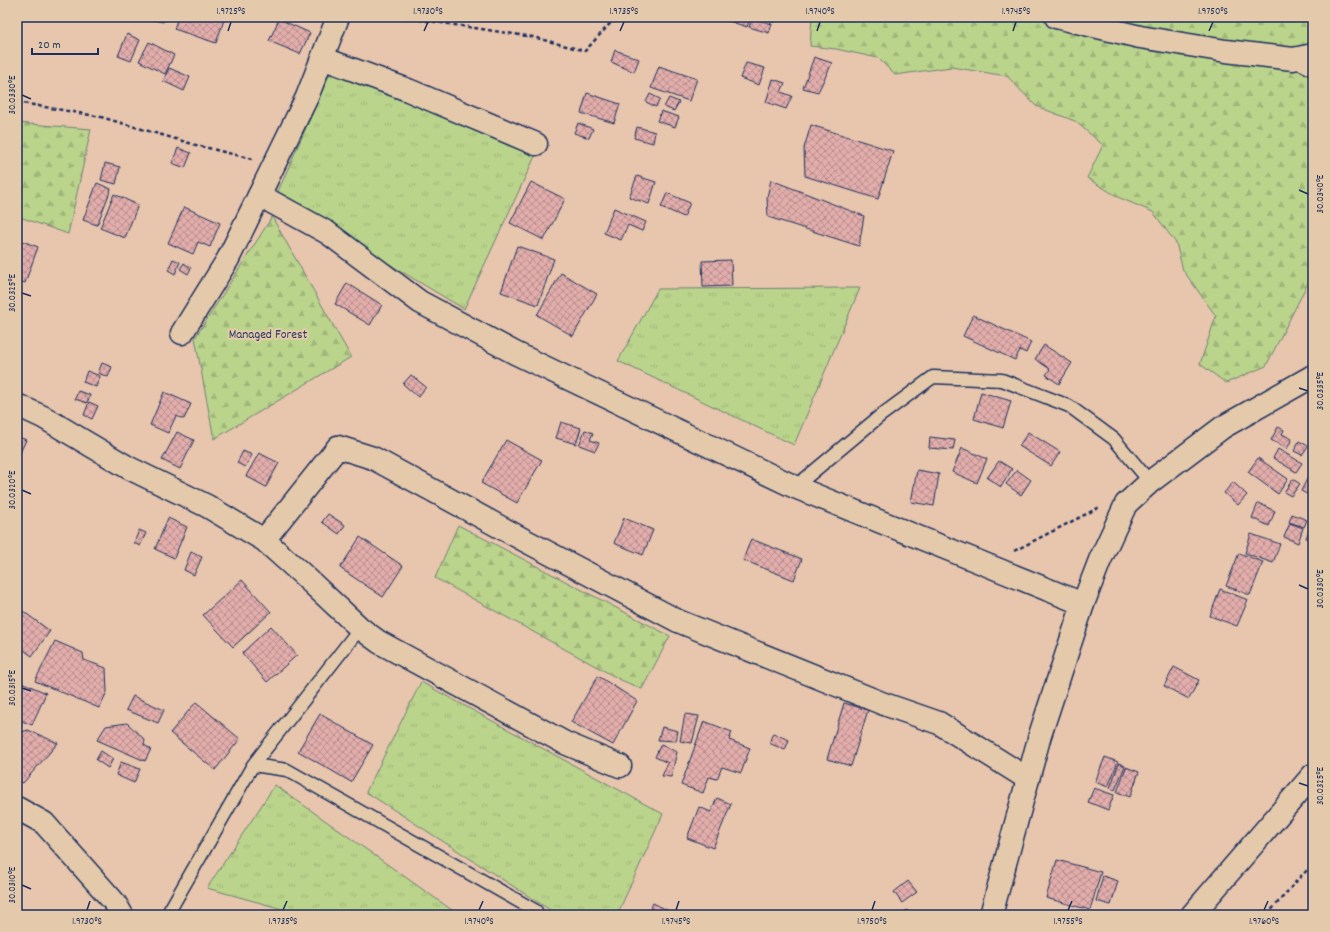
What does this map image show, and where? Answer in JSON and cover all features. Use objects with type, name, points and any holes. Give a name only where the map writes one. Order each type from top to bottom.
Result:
[{"type":"street","points":[[182,333],[228,258],[274,165],[307,97],[338,17]]},
{"type":"street","points":[[1056,17],[1140,38],[1226,51],[1303,57]]},
{"type":"street","points":[[322,58],[408,90],[536,144]]},
{"type":"street","points":[[259,195],[328,233],[420,302],[515,353],[796,487],[1083,604]]},
{"type":"street","points":[[991,915],[1040,735],[1083,604],[1100,560],[1126,504],[1150,482],[1223,427],[1313,376]]},
{"type":"street","points":[[17,405],[43,417],[129,468],[207,506],[264,540],[360,628],[379,642],[565,743],[620,766]]},
{"type":"street","points":[[264,540],[338,447],[374,458],[524,540],[678,620],[884,704],[939,723],[1028,779]]},
{"type":"street","points":[[1192,915],[1313,775]]},
{"type":"street","points":[[17,808],[44,823],[115,904],[122,915]]},
{"type":"lane","points":[[1303,57],[1313,70]]},
{"type":"lane","points":[[796,487],[880,416],[933,377],[1002,380],[1069,406],[1114,439],[1150,482]]},
{"type":"lane","points":[[167,915],[253,765],[360,628]]},
{"type":"lane","points":[[253,765],[287,770],[536,911]]},
{"type":"path","points":[[398,17],[533,37],[585,51],[616,17]]},
{"type":"path","points":[[17,102],[101,117],[196,145],[274,165]]},
{"type":"path","points":[[987,565],[1107,503],[1126,504]]},
{"type":"path","points":[[1267,915],[1301,876],[1313,865]]},
{"type":"green space","points":[[812,17],[1313,17],[1313,273],[1266,366],[1226,383],[1200,364],[1216,316],[1183,270],[1176,243],[1153,212],[1120,198],[1087,178],[1103,145],[1075,121],[1036,106],[1007,76],[951,67],[895,75],[878,58],[836,49],[810,46]]},
{"type":"green space","points":[[331,71],[536,154],[464,309],[276,196]]},
{"type":"green space","points":[[17,123],[91,129],[68,234],[17,216]]},
{"type":"green space","name":"Managed Forest","points":[[272,217],[351,357],[214,439],[195,338]]},
{"type":"green space","points":[[860,288],[794,445],[618,361],[658,289]]},
{"type":"green space","points":[[458,525],[670,636],[642,689],[621,680],[435,578]]},
{"type":"green space","points":[[421,682],[663,814],[617,915],[558,915],[366,792]]},
{"type":"green space","points":[[275,785],[459,915],[304,915],[207,888]]},
{"type":"building","points":[[142,17],[164,17],[163,22]]},
{"type":"building","points":[[178,17],[225,17],[216,43],[174,29]]},
{"type":"building","points":[[731,17],[750,17],[747,27],[729,21]]},
{"type":"building","points":[[756,17],[776,17],[774,22]]},
{"type":"building","points":[[752,18],[772,24],[769,33],[749,27]]},
{"type":"building","points":[[279,19],[310,33],[300,54],[269,41]]},
{"type":"building","points":[[127,34],[140,40],[131,61],[118,56]]},
{"type":"building","points":[[149,42],[174,55],[165,74],[139,61]]},
{"type":"building","points":[[615,50],[639,59],[634,72],[611,62]]},
{"type":"building","points":[[814,57],[832,63],[818,92],[803,88]]},
{"type":"building","points":[[746,63],[765,68],[759,85],[740,78]]},
{"type":"building","points":[[659,66],[697,79],[689,101],[651,88]]},
{"type":"building","points":[[169,68],[190,77],[184,91],[163,81]]},
{"type":"building","points":[[773,79],[785,83],[781,92],[792,96],[786,109],[766,102]]},
{"type":"building","points":[[587,93],[620,104],[614,123],[581,113]]},
{"type":"building","points":[[650,94],[660,99],[656,107],[646,102]]},
{"type":"building","points":[[669,98],[679,102],[674,111],[664,107]]},
{"type":"building","points":[[661,111],[679,117],[675,127],[657,121]]},
{"type":"building","points":[[578,123],[593,129],[589,138],[574,133]]},
{"type":"building","points":[[811,125],[893,151],[878,199],[805,176],[804,148]]},
{"type":"building","points":[[637,127],[655,132],[653,143],[634,138]]},
{"type":"building","points":[[178,148],[191,153],[185,168],[172,163]]},
{"type":"building","points":[[105,163],[120,167],[116,184],[101,180]]},
{"type":"building","points":[[637,176],[656,182],[649,204],[629,197]]},
{"type":"building","points":[[771,180],[864,216],[859,246],[768,217],[767,197]]},
{"type":"building","points":[[531,182],[565,199],[544,240],[510,223]]},
{"type":"building","points":[[97,183],[111,189],[97,225],[83,220]]},
{"type":"building","points":[[667,193],[690,203],[684,217],[661,207]]},
{"type":"building","points":[[114,194],[138,205],[125,238],[100,228]]},
{"type":"building","points":[[184,207],[220,223],[210,247],[198,242],[193,254],[168,243]]},
{"type":"building","points":[[614,208],[646,222],[642,231],[628,225],[621,240],[604,233]]},
{"type":"building","points":[[17,239],[38,247],[25,283],[17,280]]},
{"type":"building","points":[[517,246],[554,259],[538,305],[501,292]]},
{"type":"building","points":[[173,259],[180,262],[175,274],[168,270]]},
{"type":"building","points":[[731,260],[732,286],[703,287],[702,261]]},
{"type":"building","points":[[184,263],[191,268],[188,274],[180,269]]},
{"type":"building","points":[[561,273],[597,294],[573,336],[537,315]]},
{"type":"building","points":[[347,283],[382,305],[370,325],[335,304]]},
{"type":"building","points":[[973,315],[1031,342],[1026,353],[1020,350],[1015,360],[963,336]]},
{"type":"building","points":[[1044,345],[1072,363],[1059,384],[1046,375],[1050,369],[1035,359]]},
{"type":"building","points":[[102,363],[112,367],[108,377],[98,373]]},
{"type":"building","points":[[87,371],[100,376],[96,387],[83,382]]},
{"type":"building","points":[[411,375],[426,387],[418,397],[403,384]]},
{"type":"building","points":[[78,391],[90,395],[87,403],[75,399]]},
{"type":"building","points":[[164,392],[191,404],[184,419],[176,416],[168,433],[150,425]]},
{"type":"building","points":[[981,392],[1011,401],[1003,428],[974,419]]},
{"type":"building","points":[[89,402],[98,406],[92,419],[84,415]]},
{"type":"building","points":[[561,422],[581,428],[576,444],[556,438]]},
{"type":"building","points":[[1278,427],[1284,430],[1282,434],[1292,439],[1287,449],[1271,440]]},
{"type":"building","points":[[585,430],[593,433],[590,440],[599,443],[595,451],[579,445]]},
{"type":"building","points":[[177,432],[194,440],[180,469],[162,460]]},
{"type":"building","points":[[1028,432],[1060,452],[1051,466],[1019,446]]},
{"type":"building","points":[[17,436],[26,440],[17,459]]},
{"type":"building","points":[[930,437],[955,440],[953,450],[929,448]]},
{"type":"building","points":[[506,440],[542,460],[517,503],[481,483]]},
{"type":"building","points":[[1299,441],[1308,446],[1302,455],[1294,451]]},
{"type":"building","points":[[962,448],[987,459],[977,483],[952,472]]},
{"type":"building","points":[[1278,449],[1302,463],[1296,472],[1273,458]]},
{"type":"building","points":[[243,451],[252,455],[245,467],[237,463]]},
{"type":"building","points":[[259,453],[279,463],[266,487],[246,476]]},
{"type":"building","points":[[1258,458],[1288,479],[1278,494],[1248,472]]},
{"type":"building","points":[[999,461],[1012,469],[1001,487],[987,478]]},
{"type":"building","points":[[917,470],[939,474],[934,506],[911,502]]},
{"type":"building","points":[[1017,470],[1031,480],[1021,495],[1006,484]]},
{"type":"building","points":[[1308,477],[1313,480],[1313,497],[1301,491]]},
{"type":"building","points":[[1293,479],[1300,484],[1291,496],[1284,492]]},
{"type":"building","points":[[1233,482],[1247,495],[1238,505],[1224,493]]},
{"type":"building","points":[[1258,503],[1275,511],[1269,526],[1252,518]]},
{"type":"building","points":[[328,514],[345,525],[339,534],[322,522]]},
{"type":"building","points":[[1292,514],[1307,520],[1304,527],[1289,522]]},
{"type":"building","points":[[168,518],[187,527],[174,558],[155,549]]},
{"type":"building","points":[[624,518],[653,530],[643,555],[614,543]]},
{"type":"building","points":[[1313,520],[1313,541],[1306,538]]},
{"type":"building","points":[[1290,523],[1303,528],[1298,543],[1284,537]]},
{"type":"building","points":[[139,530],[146,533],[140,546],[134,543]]},
{"type":"building","points":[[1251,534],[1280,544],[1273,563],[1245,553]]},
{"type":"building","points":[[360,537],[403,566],[383,597],[340,568]]},
{"type":"building","points":[[751,539],[802,559],[794,580],[743,560]]},
{"type":"building","points":[[191,552],[202,557],[194,575],[184,570]]},
{"type":"building","points":[[1239,553],[1263,562],[1250,595],[1226,586]]},
{"type":"building","points":[[242,580],[271,612],[233,647],[203,615]]},
{"type":"building","points":[[1220,589],[1248,600],[1237,626],[1210,616]]},
{"type":"building","points":[[20,609],[50,631],[32,656],[17,645],[17,614]]},
{"type":"building","points":[[271,626],[297,655],[267,682],[242,653]]},
{"type":"building","points":[[55,641],[83,653],[84,660],[106,668],[107,692],[99,708],[35,681]]},
{"type":"building","points":[[1174,667],[1199,680],[1189,699],[1164,686]]},
{"type":"building","points":[[598,676],[637,701],[613,745],[571,722]]},
{"type":"building","points":[[21,682],[46,693],[32,725],[17,719],[17,690]]},
{"type":"building","points":[[133,696],[164,710],[158,723],[126,710]]},
{"type":"building","points":[[196,702],[240,739],[215,770],[170,733]]},
{"type":"building","points":[[844,703],[868,710],[851,766],[827,759]]},
{"type":"building","points":[[320,714],[373,745],[351,782],[298,751]]},
{"type":"building","points":[[685,714],[699,716],[692,743],[680,741]]},
{"type":"building","points":[[704,721],[732,732],[729,740],[750,748],[741,773],[722,767],[717,779],[709,777],[703,793],[681,785]]},
{"type":"building","points":[[127,723],[145,740],[144,745],[151,749],[145,761],[97,740],[106,726]]},
{"type":"building","points":[[662,727],[678,731],[676,741],[658,740]]},
{"type":"building","points":[[28,730],[58,743],[23,783],[17,780],[17,745],[22,732]]},
{"type":"building","points":[[773,733],[789,740],[785,750],[769,743]]},
{"type":"building","points":[[661,744],[677,752],[671,777],[662,776],[668,763],[655,757]]},
{"type":"building","points":[[101,751],[113,759],[108,768],[96,760]]},
{"type":"building","points":[[1105,757],[1118,762],[1108,787],[1095,782]]},
{"type":"building","points":[[121,762],[140,769],[134,783],[116,775]]},
{"type":"building","points":[[1119,763],[1125,766],[1115,790],[1110,788]]},
{"type":"building","points":[[1126,767],[1139,772],[1130,797],[1117,792]]},
{"type":"building","points":[[1094,788],[1114,795],[1108,810],[1088,802]]},
{"type":"building","points":[[717,798],[731,804],[713,848],[687,838],[699,807],[711,812]]},
{"type":"building","points":[[1057,860],[1101,872],[1090,910],[1046,898]]},
{"type":"building","points":[[1103,876],[1118,881],[1111,905],[1096,901]]},
{"type":"building","points":[[908,881],[917,892],[902,903],[894,892]]},
{"type":"building","points":[[653,903],[677,915],[647,915]]},
{"type":"building","points":[[907,910],[911,915],[901,915]]}]
